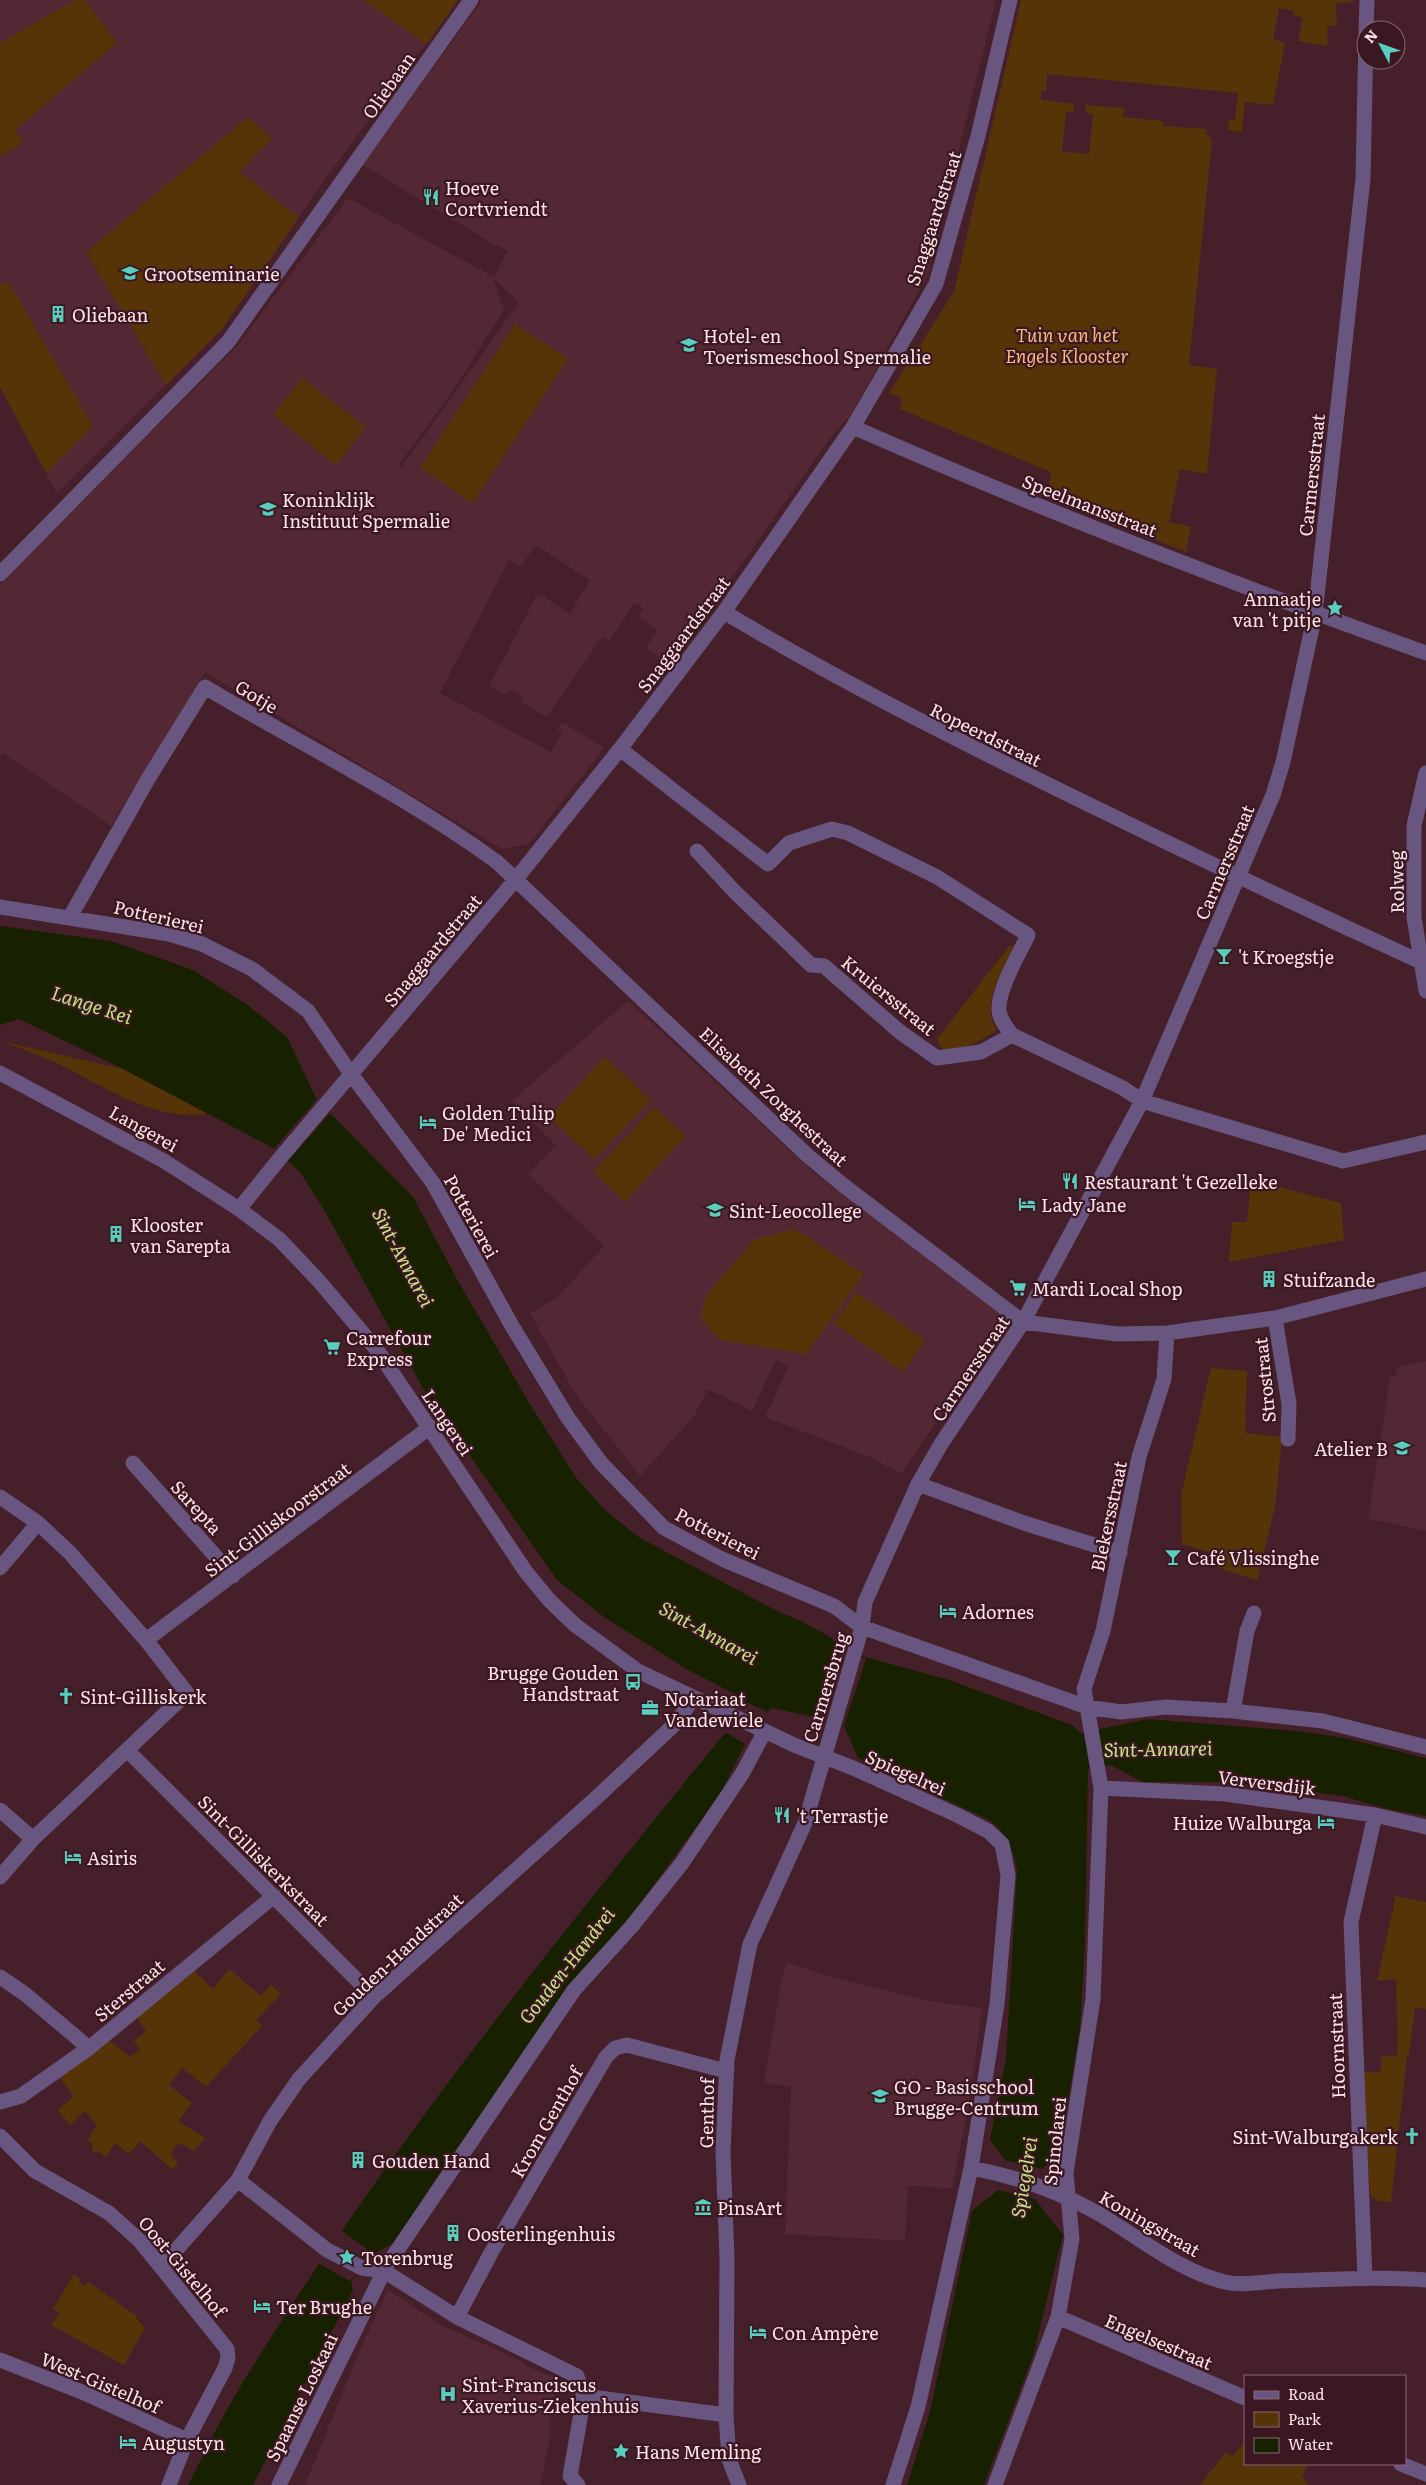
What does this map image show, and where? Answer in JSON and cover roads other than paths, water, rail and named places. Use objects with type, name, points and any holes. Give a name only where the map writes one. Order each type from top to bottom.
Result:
[{"type":"street","name":"Oliebaan","points":[[1,572],[228,342],[471,0]]},
{"type":"street","name":"Snaggaardstraat","points":[[239,1209],[516,879],[620,749],[724,612],[853,427],[936,284],[978,136],[1010,0]]},
{"type":"street","points":[[1366,20],[1367,0]]},
{"type":"street","name":"Carmersstraat","points":[[862,1627],[865,1602],[918,1484],[941,1444],[1023,1322],[1142,1101],[1273,795],[1283,762],[1315,614],[1364,179],[1366,70]]},
{"type":"street","name":"Speelmansstraat","points":[[853,427],[970,479],[1315,614],[1426,653]]},
{"type":"street","name":"Ropeerdstraat","points":[[724,612],[796,656],[919,722],[1237,878],[1421,962]]},
{"type":"street","name":"Gotje","points":[[70,917],[148,779],[205,687],[460,835],[497,862],[516,879]]},
{"type":"street","points":[[620,749],[768,864],[789,843],[832,830],[848,832],[937,877],[1028,935],[1001,995],[999,1011],[1003,1023],[1012,1035],[1123,1088],[1142,1101],[1342,1162],[1426,1142]]},
{"type":"street","name":"Rolweg","points":[[1426,773],[1414,826],[1414,917],[1426,991]]},
{"type":"street","name":"Kruiersstraat","points":[[697,851],[734,891],[811,965],[824,966],[900,1032],[938,1058],[981,1052],[1012,1035]]},
{"type":"street","name":"Elisabeth Zorghestraat","points":[[516,879],[808,1156],[1023,1322]]},
{"type":"street","name":"Potterierei","points":[[0,907],[169,934],[202,944],[252,968],[308,1011],[351,1074],[433,1183],[512,1326],[568,1418],[601,1463],[631,1497],[664,1528],[690,1543],[722,1560],[834,1606],[862,1627]]},
{"type":"street","name":"Langerei","points":[[0,1073],[164,1161],[239,1209],[279,1239],[319,1282],[377,1350],[526,1572],[549,1600],[575,1625],[638,1671],[765,1731]]},
{"type":"street","points":[[1023,1322],[1117,1334],[1167,1333],[1275,1318],[1426,1278]]},
{"type":"street","name":"Strostraat","points":[[1275,1318],[1289,1404],[1288,1439]]},
{"type":"street","name":"Blekersstraat","points":[[1090,1730],[1084,1689],[1103,1631],[1139,1457],[1164,1379],[1167,1333]]},
{"type":"street","name":"Sint-Gilliskoorstraat","points":[[146,1640],[430,1427]]},
{"type":"street","name":"Sarepta","points":[[133,1463],[233,1576]]},
{"type":"street","points":[[918,1484],[1024,1523],[1120,1553]]},
{"type":"street","points":[[0,1497],[38,1523],[70,1553],[146,1640],[187,1693],[33,1839],[0,1878]]},
{"type":"street","points":[[0,1568],[38,1523]]},
{"type":"street","points":[[1233,1711],[1247,1631],[1254,1613]]},
{"type":"street","points":[[862,1627],[1087,1707],[1121,1712],[1166,1706],[1323,1721],[1426,1748]]},
{"type":"street","name":"Carmersbrug","points":[[823,1757],[862,1627]]},
{"type":"street","name":"Gouden-Handstraat","points":[[162,2267],[238,2180],[270,2121],[299,2079],[374,1997],[596,1798],[675,1724],[693,1698]]},
{"type":"street","name":"Spinolarei","points":[[995,2485],[1058,2317],[1072,2239],[1066,2173],[1093,1999],[1102,1788],[1090,1730]]},
{"type":"street","points":[[387,2266],[574,1990],[632,1926],[682,1863],[742,1774],[765,1731],[823,1757]]},
{"type":"street","name":"Sint-Gilliskerkstraat","points":[[127,1750],[374,1997]]},
{"type":"street","name":"Genthof","points":[[739,2485],[729,2459],[726,2415],[727,2258],[723,2152],[726,2071],[732,2027],[750,1944],[804,1823],[823,1757]]},
{"type":"street","name":"Spiegelrei","points":[[823,1757],[957,1815],[988,1831],[1002,1844],[1008,1875],[997,2004],[971,2168],[918,2407],[893,2485]]},
{"type":"street","name":"Verversdijk","points":[[1102,1788],[1225,1794],[1375,1815],[1426,1827]]},
{"type":"street","points":[[0,1810],[33,1839]]},
{"type":"street","name":"Hoornstraat","points":[[1365,2279],[1351,1922],[1375,1815]]},
{"type":"street","name":"Sterstraat","points":[[0,2102],[21,2096],[89,2048],[274,1896]]},
{"type":"street","points":[[0,1977],[25,1994],[89,2048]]},
{"type":"street","name":"Krom Genthof","points":[[457,2316],[502,2234],[606,2057],[615,2048],[627,2045],[726,2071]]},
{"type":"street","name":"Oost-Gistelhof","points":[[0,2136],[35,2171],[109,2213],[125,2226],[162,2267],[227,2349],[228,2358],[225,2368],[187,2440],[169,2485]]},
{"type":"street","name":"Koningstraat","points":[[971,2168],[1002,2174],[1038,2185],[1067,2198],[1093,2211],[1160,2254],[1226,2283],[1365,2279],[1426,2280]]},
{"type":"street","points":[[238,2180],[327,2250],[362,2268],[387,2266],[457,2316],[577,2376],[584,2396],[570,2476],[578,2485]]},
{"type":"street","name":"Spaanse Loskaai","points":[[279,2485],[387,2266]]},
{"type":"street","name":"Engelsestraat","points":[[1058,2317],[1244,2398]]},
{"type":"street","name":"West-Gistelhof","points":[[0,2360],[82,2392],[187,2440]]},
{"type":"street","points":[[584,2396],[726,2415]]},
{"type":"street","points":[[1403,2465],[1426,2474],[1418,2485]]},
{"type":"water","points":[[0,926],[111,941],[193,970],[249,1006],[287,1037],[317,1100],[413,1197],[458,1281],[534,1411],[577,1479],[605,1510],[640,1538],[832,1638],[840,1650],[949,1680],[1072,1725],[1081,1733],[1148,1719],[1298,1731],[1345,1738],[1426,1758],[1426,1816],[1383,1808],[1343,1796],[1270,1786],[1219,1782],[1142,1782],[1111,1765],[1088,1769],[1085,1942],[1080,2029],[1059,2155],[1042,2169],[1035,2199],[1063,2235],[1033,2356],[984,2485],[907,2485],[930,2412],[972,2211],[998,2190],[1005,2160],[990,2140],[1006,2059],[1017,1870],[1013,1855],[1006,1837],[991,1821],[858,1758],[844,1726],[819,1718],[772,1708],[767,1712],[745,1744],[720,1794],[626,1923],[573,1983],[437,2177],[400,2235],[392,2244],[373,2254],[351,2281],[353,2290],[253,2485],[188,2485],[240,2387],[351,2217],[471,2052],[596,1892],[724,1734],[740,1699],[737,1695],[688,1670],[604,1617],[557,1580],[424,1390],[323,1208],[300,1172],[275,1149],[123,1069],[19,1019],[0,1025]]},
{"type":"place","name":"Hoeve Cortvriendt","points":[[431,197]]},
{"type":"place","name":"Grootseminarie","points":[[130,273]]},
{"type":"place","name":"Oliebaan","points":[[58,314]]},
{"type":"place","name":"Hotel- en Toerismeschool Spermalie","points":[[689,345]]},
{"type":"place","name":"Koninklijk Instituut Spermalie","points":[[268,509]]},
{"type":"place","name":"Annaatje van 't pitje","points":[[1335,608]]},
{"type":"place","name":"'t Kroegstje","points":[[1224,956]]},
{"type":"place","name":"Golden Tulip De' Medici","points":[[428,1122]]},
{"type":"place","name":"Restaurant 't Gezelleke","points":[[1070,1181]]},
{"type":"place","name":"Lady Jane","points":[[1027,1204]]},
{"type":"place","name":"Sint-Leocollege","points":[[715,1210]]},
{"type":"place","name":"Klooster van Sarepta","points":[[116,1234]]},
{"type":"place","name":"Stuifzande","points":[[1269,1279]]},
{"type":"place","name":"Mardi Local Shop","points":[[1018,1288]]},
{"type":"place","name":"Carrefour Express","points":[[332,1347]]},
{"type":"place","name":"Atelier B","points":[[1402,1448]]},
{"type":"place","name":"Café Vlissinghe","points":[[1173,1557]]},
{"type":"place","name":"Adornes","points":[[948,1611]]},
{"type":"place","name":"Brugge Gouden Handstraat","points":[[633,1682]]},
{"type":"place","name":"Sint-Gilliskerk","points":[[66,1696]]},
{"type":"place","name":"Notariaat Vandewiele","points":[[650,1708]]},
{"type":"place","name":"'t Terrastje","points":[[782,1815]]},
{"type":"place","name":"Huize Walburga","points":[[1326,1822]]},
{"type":"place","name":"Asiris","points":[[73,1857]]},
{"type":"place","name":"GO - Basisschool Brugge-Centrum","points":[[880,2096]]},
{"type":"place","name":"Sint-Walburgakerk","points":[[1412,2136]]},
{"type":"place","name":"Gouden Hand","points":[[358,2160]]},
{"type":"place","name":"PinsArt","points":[[703,2207]]},
{"type":"place","name":"Oosterlingenhuis","points":[[453,2233]]},
{"type":"place","name":"Torenbrug","points":[[347,2257]]},
{"type":"place","name":"Ter Brughe","points":[[262,2306]]},
{"type":"place","name":"Con Ampère","points":[[758,2332]]},
{"type":"place","name":"Sint-Franciscus Xaverius-Ziekenhuis","points":[[448,2394]]},
{"type":"place","name":"Augustyn","points":[[128,2442]]},
{"type":"place","name":"Hans Memling","points":[[621,2451]]},
{"type":"park label","name":"Tuin van het Engels Klooster","points":[[1067,344]]},
{"type":"water label","name":"Lange Rei","points":[[92,1004]]},
{"type":"water label","name":"Sint-Annarei","points":[[404,1257]]},
{"type":"water label","name":"Sint-Annarei","points":[[709,1632]]},
{"type":"water label","name":"Sint-Annarei","points":[[1158,1748]]},
{"type":"water label","name":"Gouden-Handrei","points":[[566,1965]]}]
